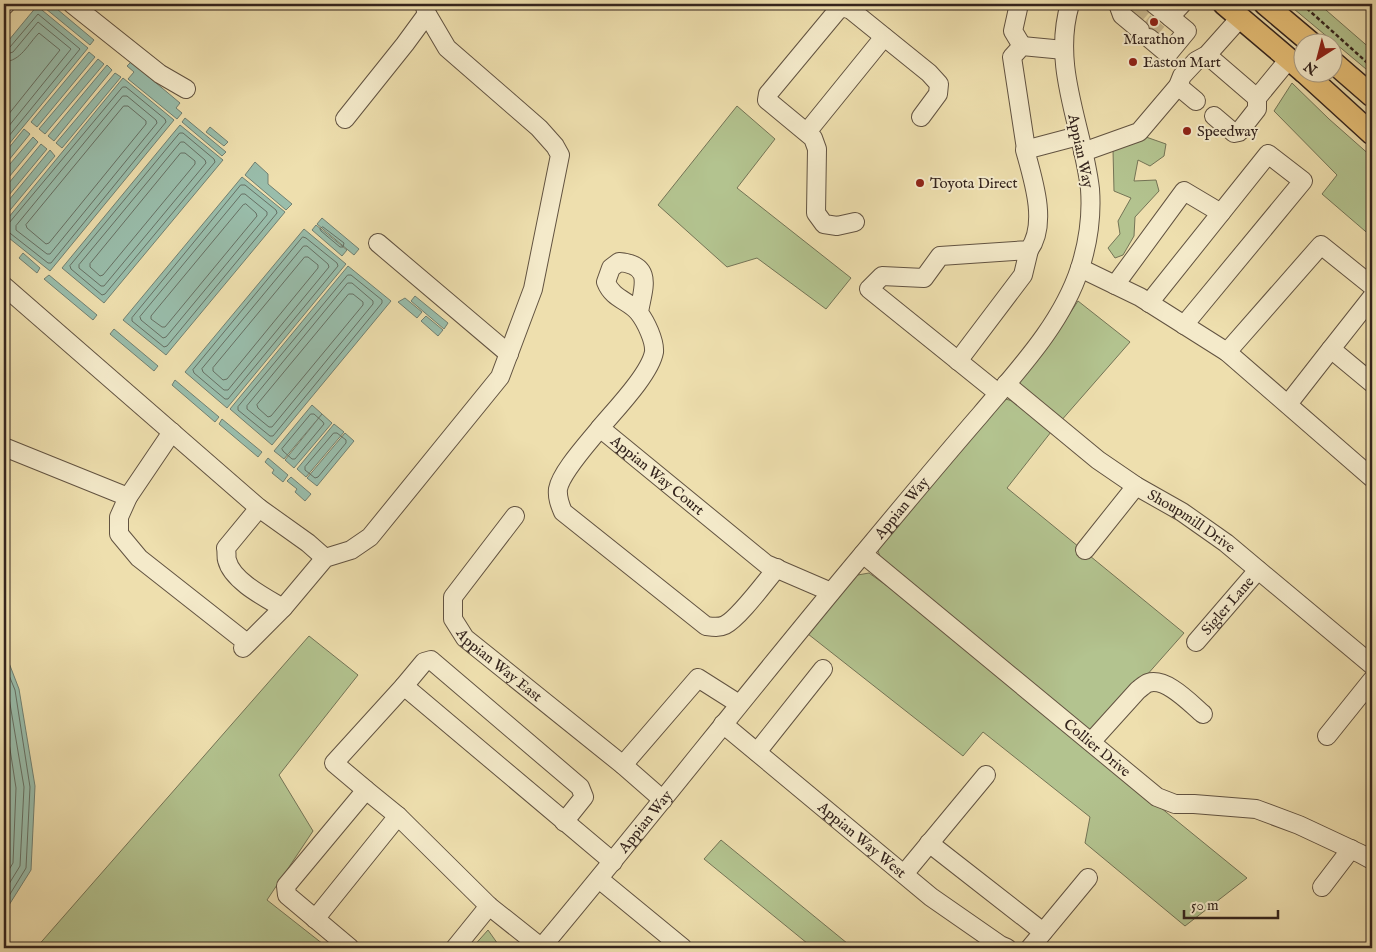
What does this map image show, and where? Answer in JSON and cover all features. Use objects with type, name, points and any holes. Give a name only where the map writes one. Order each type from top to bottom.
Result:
[{"type":"main road","points":[[1224,4],[1294,64]]},
{"type":"main road","points":[[1265,4],[1298,32]]},
{"type":"main road","points":[[1344,72],[1372,96]]},
{"type":"main road","points":[[1314,82],[1372,134]]},
{"type":"street","points":[[72,4],[160,74],[186,89]]},
{"type":"street","points":[[1019,4],[1013,31],[1022,46]]},
{"type":"street","name":"Appian Way","points":[[542,948],[862,554],[1002,389],[1056,318],[1070,295],[1080,268],[1091,214],[1090,189],[1069,94],[1064,50],[1070,4]]},
{"type":"street","points":[[1118,4],[1122,15],[1152,15]]},
{"type":"street","points":[[855,222],[837,226],[824,224],[816,213],[817,149],[813,138],[768,100],[768,94],[843,5],[929,73],[939,84],[938,94],[921,117]]},
{"type":"street","points":[[344,119],[405,44],[425,9]]},
{"type":"street","points":[[172,432],[128,497],[119,517],[120,534],[139,558],[245,646],[283,608],[325,558],[351,550],[370,537],[500,377],[533,289],[560,155],[555,146],[538,128],[447,48],[425,9]]},
{"type":"street","points":[[1026,149],[1080,144],[1139,132],[1178,86],[1182,76],[1196,60],[1207,55],[1240,18]]},
{"type":"street","points":[[807,132],[884,37]]},
{"type":"street","points":[[1022,46],[1064,50]]},
{"type":"street","points":[[958,360],[1023,275],[1029,250],[1035,242],[1038,215],[1036,193],[1026,149],[1012,57],[1022,46]]},
{"type":"street","points":[[1207,55],[1257,98],[1257,109],[1237,134],[1214,116]]},
{"type":"street","points":[[1257,98],[1294,72]]},
{"type":"street","points":[[1178,86],[1196,101]]},
{"type":"street","points":[[1149,303],[1268,154],[1303,181],[1184,325]]},
{"type":"street","points":[[1115,285],[1184,191],[1220,213]]},
{"type":"street","points":[[378,243],[509,354]]},
{"type":"street","points":[[1227,352],[1321,245],[1372,286]]},
{"type":"street","name":"Shoupmill Drive","points":[[1029,250],[940,256],[924,278],[882,276],[869,289],[958,360],[1002,389],[1098,460],[1136,486],[1189,517],[1226,543],[1372,665]]},
{"type":"street","points":[[1080,268],[1149,303],[1227,352],[1372,478]]},
{"type":"street","points":[[4,286],[259,508],[308,543],[325,558]]},
{"type":"street","points":[[1288,404],[1372,297]]},
{"type":"street","name":"Appian Way Court","points":[[639,312],[653,339],[654,351],[645,372],[600,428],[766,564],[831,592]]},
{"type":"street","points":[[1331,349],[1372,383]]},
{"type":"street","points":[[600,428],[567,469],[558,488],[558,500],[563,512],[706,626],[715,628],[726,625],[777,568]]},
{"type":"street","points":[[4,447],[128,497]]},
{"type":"street","points":[[1085,550],[1136,486]]},
{"type":"street","points":[[259,508],[226,548],[227,561],[234,574],[254,591],[283,608]]},
{"type":"street","name":"Appian Way East","points":[[515,516],[453,597],[453,619],[464,638],[623,765],[663,800]]},
{"type":"street","name":"Collier Drive","points":[[862,554],[1157,797],[1175,804],[1256,809],[1299,825],[1372,860]]},
{"type":"street","name":"Sigler Lane","points":[[1196,642],[1258,570]]},
{"type":"street","points":[[542,948],[489,906],[398,816],[334,763],[424,662],[431,660],[580,787],[584,797],[564,822]]},
{"type":"street","points":[[757,752],[823,669]]},
{"type":"street","points":[[623,765],[698,678],[739,704]]},
{"type":"street","points":[[1327,736],[1372,680]]},
{"type":"street","points":[[1091,742],[1138,690],[1147,683],[1159,682],[1169,686],[1204,714]]},
{"type":"street","points":[[404,686],[613,862]]},
{"type":"street","name":"Appian Way West","points":[[723,724],[931,897],[1007,948]]},
{"type":"street","points":[[904,874],[986,775]]},
{"type":"street","points":[[350,948],[287,895],[286,886],[366,790]]},
{"type":"street","points":[[315,919],[398,816]]},
{"type":"street","points":[[929,843],[1043,932]]},
{"type":"street","points":[[1322,886],[1351,849]]},
{"type":"street","points":[[1030,948],[1088,878]]},
{"type":"street","points":[[599,880],[683,948]]},
{"type":"street","points":[[454,948],[489,906]]},
{"type":"path","points":[[1302,4],[1372,67]]},
{"type":"green space","points":[[1288,4],[1319,4],[1372,50],[1372,74],[1344,51],[1344,32],[1322,32]]},
{"type":"green space","points":[[1292,83],[1372,157],[1372,237],[1322,194],[1337,175],[1274,111]]},
{"type":"green space","points":[[737,106],[775,139],[737,188],[851,278],[826,309],[757,258],[727,267],[658,205]]},
{"type":"green space","points":[[1146,137],[1166,144],[1164,156],[1150,166],[1138,160],[1134,181],[1156,180],[1159,191],[1135,217],[1134,236],[1123,255],[1115,258],[1108,248],[1120,234],[1118,221],[1131,198],[1114,191],[1113,150]]},
{"type":"green space","points":[[1078,301],[1130,342],[1060,422],[1016,382],[1053,339]]},
{"type":"green space","points":[[1002,398],[1016,402],[1051,432],[1007,488],[1184,633],[1092,737],[881,559],[878,551],[882,542]]},
{"type":"green space","points":[[869,573],[901,596],[1247,878],[1185,926],[1085,843],[1090,817],[983,732],[963,756],[808,634],[852,576]]},
{"type":"green space","points":[[309,636],[358,675],[279,775],[313,831],[267,900],[328,948],[36,948]]},
{"type":"green space","points":[[721,840],[853,948],[813,948],[704,859]]},
{"type":"green space","points":[[488,930],[500,947],[472,948]]},
{"type":"water","points":[[40,4],[51,4],[94,40],[90,45]]},
{"type":"water","points":[[37,6],[88,48],[4,150],[4,46]]},
{"type":"water","points":[[89,52],[95,57],[37,127],[31,122]]},
{"type":"water","points":[[98,59],[104,64],[45,134],[39,129]]},
{"type":"water","points":[[131,62],[180,103],[176,108],[182,113],[177,119],[128,79],[134,72],[127,66]]},
{"type":"water","points":[[107,65],[112,70],[54,141],[48,136]]},
{"type":"water","points":[[115,73],[121,77],[62,148],[56,143]]},
{"type":"water","points":[[123,78],[174,120],[50,271],[4,234],[4,223]]},
{"type":"water","points":[[185,118],[226,152],[222,156],[182,122]]},
{"type":"water","points":[[180,125],[223,160],[104,303],[62,268]]},
{"type":"water","points":[[210,127],[228,142],[224,146],[206,132]]},
{"type":"water","points":[[24,129],[30,134],[4,166],[4,154]]},
{"type":"water","points":[[33,137],[38,142],[4,183],[4,171]]},
{"type":"water","points":[[41,144],[47,149],[4,201],[4,189]]},
{"type":"water","points":[[50,150],[55,156],[6,215],[4,214],[4,206]]},
{"type":"water","points":[[255,162],[268,174],[268,184],[292,204],[286,210],[245,175]]},
{"type":"water","points":[[242,177],[285,212],[166,355],[123,320]]},
{"type":"water","points":[[322,218],[359,249],[354,255],[317,224]]},
{"type":"water","points":[[316,225],[347,250],[342,256],[312,230]]},
{"type":"water","points":[[304,229],[346,264],[227,408],[185,372]]},
{"type":"water","points":[[23,253],[40,268],[37,273],[19,258]]},
{"type":"water","points":[[348,266],[391,301],[272,445],[230,409]]},
{"type":"water","points":[[49,275],[97,315],[93,320],[44,279]]},
{"type":"water","points":[[415,296],[448,323],[444,329],[411,301]]},
{"type":"water","points":[[405,298],[422,312],[417,318],[398,302]]},
{"type":"water","points":[[426,316],[443,330],[438,336],[421,321]]},
{"type":"water","points":[[114,329],[158,366],[154,371],[110,334]]},
{"type":"water","points":[[175,380],[219,417],[215,422],[172,385]]},
{"type":"water","points":[[312,405],[322,414],[284,459],[274,451]]},
{"type":"water","points":[[322,414],[332,423],[294,468],[285,460]]},
{"type":"water","points":[[222,419],[262,452],[258,457],[219,424]]},
{"type":"water","points":[[334,424],[344,432],[306,477],[297,469]]},
{"type":"water","points":[[345,433],[354,441],[317,486],[307,478]]},
{"type":"water","points":[[268,458],[288,475],[283,482],[272,473],[274,470],[265,462]]},
{"type":"water","points":[[291,477],[311,494],[305,501],[295,492],[297,489],[287,481]]},
{"type":"water","points":[[4,650],[19,689],[35,786],[31,870],[4,913]]},
{"type":"tunnel","points":[[1136,14],[1143,6]]},
{"type":"tunnel","points":[[1146,35],[1159,19]]},
{"type":"place","name":"Marathon","points":[[1154,22]]},
{"type":"place","name":"Easton Mart","points":[[1133,62]]},
{"type":"place","name":"Speedway","points":[[1187,131]]},
{"type":"place","name":"Toyota Direct","points":[[920,183]]}]
